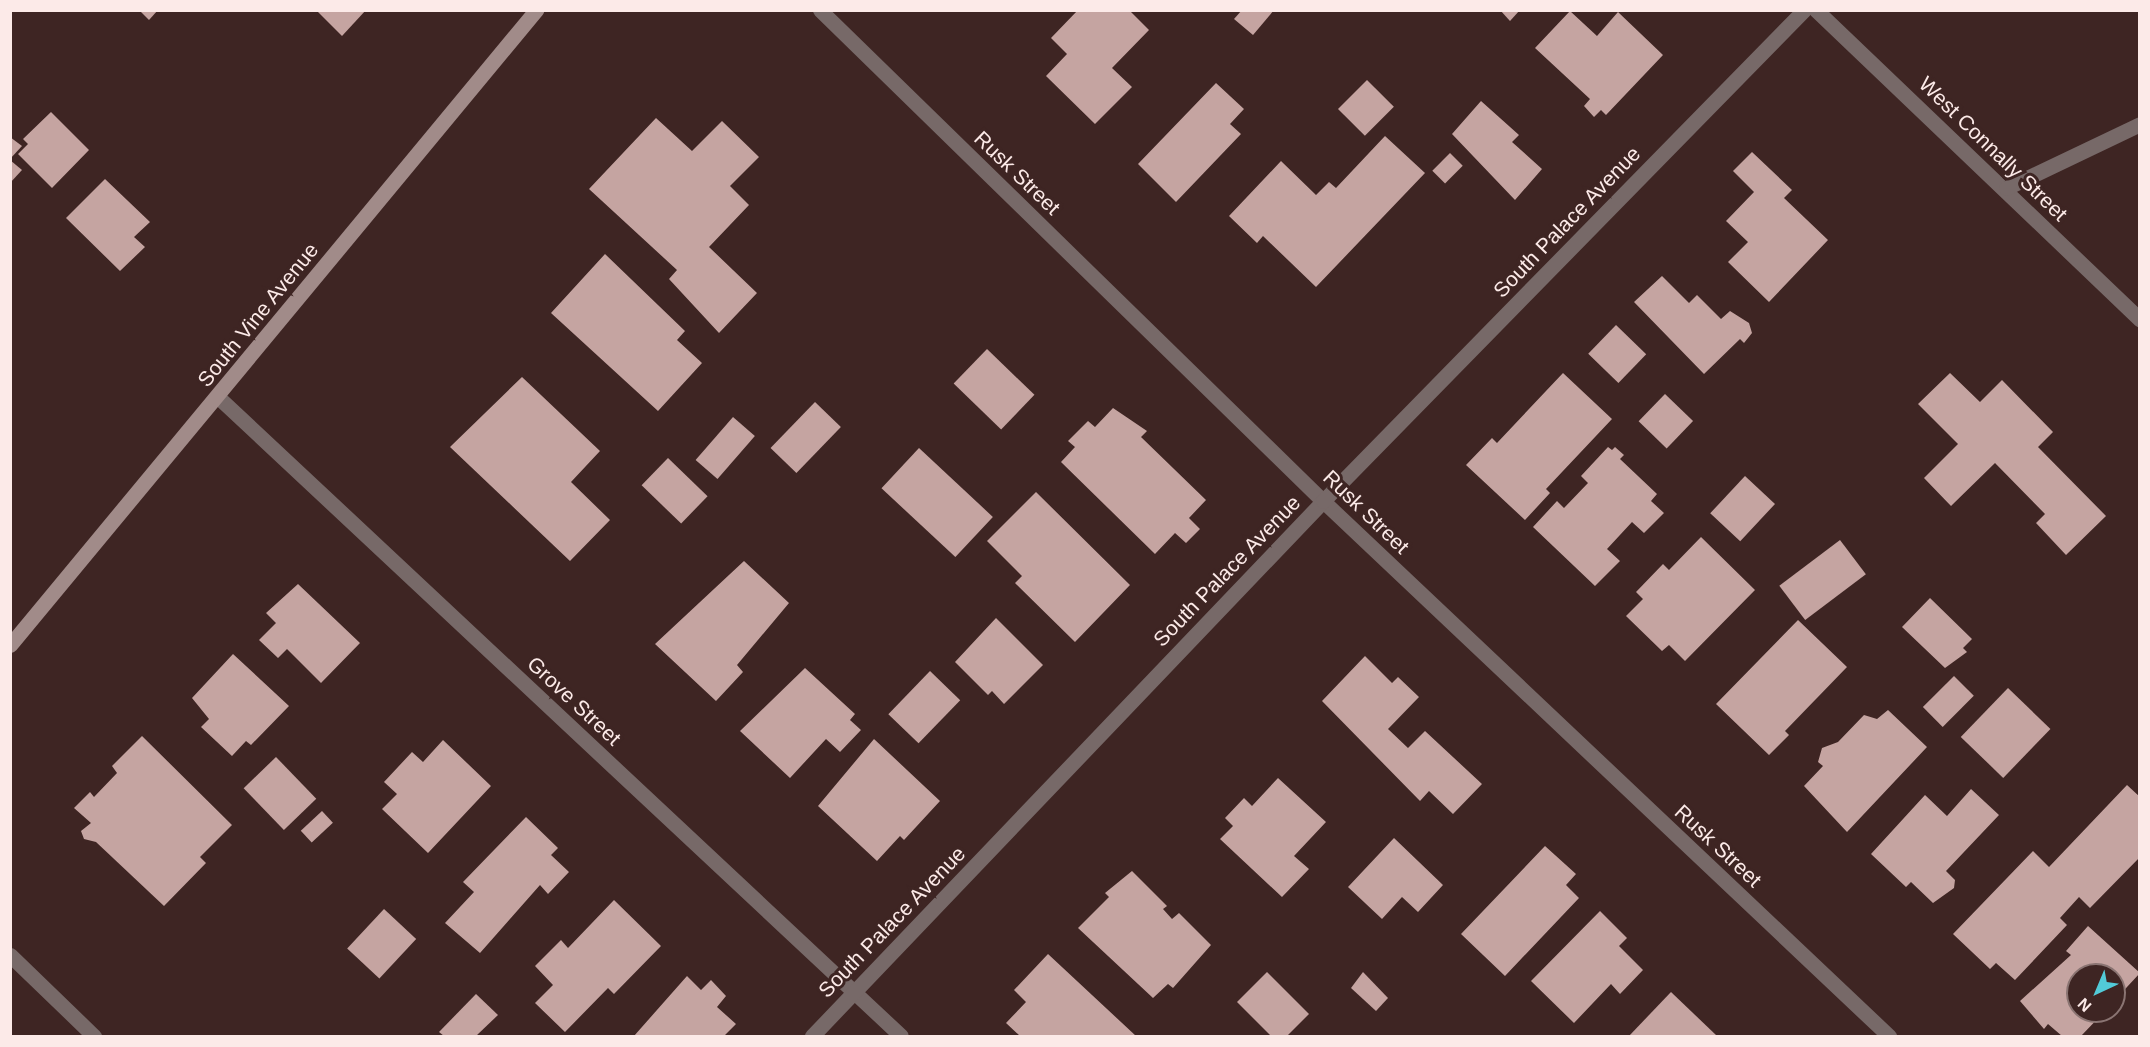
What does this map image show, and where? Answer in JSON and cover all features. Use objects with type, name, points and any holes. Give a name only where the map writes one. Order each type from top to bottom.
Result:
[{"type":"main road","name":"South Vine Avenue","points":[[10,645],[218,397],[536,10]]},
{"type":"street","name":"Rusk Street","points":[[820,10],[1323,501],[1889,1036]]},
{"type":"street","name":"South Palace Avenue","points":[[812,1036],[1323,501],[1804,10]]},
{"type":"street","name":"West Connally Street","points":[[1816,10],[2006,188],[2139,320]]},
{"type":"street","points":[[2006,188],[2139,124]]},
{"type":"street","name":"Grove Street","points":[[218,397],[901,1036]]},
{"type":"street","points":[[10,955],[94,1036]]},
{"type":"building","points":[[139,10],[158,10],[149,20]]},
{"type":"building","points":[[316,10],[366,10],[342,36]]},
{"type":"building","points":[[1078,10],[1129,10],[1149,30],[1112,68],[1132,87],[1095,124],[1046,76],[1067,54],[1051,38]]},
{"type":"building","points":[[1242,10],[1274,10],[1253,35],[1234,19]]},
{"type":"building","points":[[1500,10],[1520,10],[1510,21]]},
{"type":"building","points":[[1570,11],[1597,36],[1618,12],[1663,55],[1606,115],[1601,110],[1594,117],[1584,106],[1590,99],[1535,48]]},
{"type":"building","points":[[1367,80],[1394,107],[1365,136],[1338,109]]},
{"type":"building","points":[[1216,83],[1244,109],[1230,124],[1241,134],[1176,202],[1138,164]]},
{"type":"building","points":[[1481,101],[1519,135],[1512,142],[1542,169],[1515,200],[1452,134]]},
{"type":"building","points":[[51,112],[89,150],[52,188],[18,154],[28,144],[23,139]]},
{"type":"building","points":[[656,118],[692,151],[722,121],[759,157],[730,186],[749,205],[709,247],[757,293],[719,333],[669,279],[677,270],[589,189]]},
{"type":"building","points":[[1385,136],[1425,173],[1316,287],[1263,236],[1257,243],[1229,216],[1281,161],[1316,195],[1329,182],[1336,188]]},
{"type":"building","points":[[10,137],[22,146],[10,159]]},
{"type":"building","points":[[1752,152],[1792,190],[1784,198],[1828,240],[1769,302],[1728,262],[1748,242],[1726,221],[1754,192],[1733,171]]},
{"type":"building","points":[[1450,153],[1463,166],[1445,183],[1432,171]]},
{"type":"building","points":[[10,160],[22,170],[10,183]]},
{"type":"building","points":[[105,179],[150,222],[134,237],[145,247],[120,271],[66,218]]},
{"type":"building","points":[[605,254],[685,331],[677,340],[702,363],[658,411],[551,313]]},
{"type":"building","points":[[1662,276],[1689,303],[1697,295],[1721,319],[1730,311],[1749,323],[1752,333],[1744,343],[1740,339],[1704,374],[1634,302]]},
{"type":"building","points":[[1616,325],[1646,354],[1618,383],[1588,354]]},
{"type":"building","points":[[987,349],[1034,395],[1001,429],[954,384]]},
{"type":"building","points":[[1563,373],[1612,419],[1546,489],[1550,493],[1525,520],[1466,465],[1492,438],[1497,443]]},
{"type":"building","points":[[1950,373],[1980,402],[2002,380],[2053,432],[2038,447],[2106,516],[2066,555],[2036,523],[2045,514],[1995,463],[1951,506],[1924,478],[1958,444],[1918,404]]},
{"type":"building","points":[[522,377],[600,451],[571,482],[610,520],[570,561],[450,447]]},
{"type":"building","points":[[1665,394],[1693,421],[1667,448],[1639,421]]},
{"type":"building","points":[[815,402],[841,427],[796,473],[771,448]]},
{"type":"building","points":[[1113,408],[1147,431],[1141,437],[1206,500],[1189,518],[1200,529],[1186,543],[1175,533],[1155,554],[1061,462],[1075,447],[1068,441],[1088,421],[1095,427]]},
{"type":"building","points":[[733,417],[755,436],[717,479],[696,460]]},
{"type":"building","points":[[1608,447],[1612,450],[1615,447],[1624,455],[1620,459],[1657,494],[1651,501],[1664,513],[1644,533],[1632,522],[1607,549],[1620,561],[1595,586],[1533,527],[1557,501],[1564,508],[1588,483],[1581,476]]},
{"type":"building","points":[[919,448],[993,517],[955,557],[881,488]]},
{"type":"building","points":[[668,458],[708,496],[681,524],[642,485]]},
{"type":"building","points":[[1745,476],[1775,504],[1740,541],[1710,513]]},
{"type":"building","points":[[1036,492],[1130,585],[1075,642],[1015,583],[1022,576],[987,541]]},
{"type":"building","points":[[1701,537],[1755,590],[1685,661],[1669,645],[1662,651],[1626,616],[1643,599],[1636,592],[1663,564],[1669,570]]},
{"type":"building","points":[[1840,540],[1866,574],[1805,620],[1779,586]]},
{"type":"building","points":[[744,561],[789,603],[737,665],[743,672],[716,701],[655,644]]},
{"type":"building","points":[[298,584],[360,643],[321,683],[287,649],[278,658],[259,640],[276,623],[266,613]]},
{"type":"building","points":[[1930,598],[1972,639],[1963,648],[1967,652],[1945,668],[1902,627]]},
{"type":"building","points":[[996,618],[1043,665],[1004,704],[992,691],[988,695],[955,662]]},
{"type":"building","points":[[1798,620],[1847,667],[1785,731],[1789,735],[1769,755],[1716,704]]},
{"type":"building","points":[[233,654],[289,706],[251,745],[246,741],[232,756],[201,727],[209,719],[192,698]]},
{"type":"building","points":[[1365,656],[1392,683],[1398,677],[1419,697],[1388,729],[1408,748],[1425,731],[1482,784],[1453,814],[1429,791],[1420,801],[1322,701]]},
{"type":"building","points":[[805,668],[855,714],[850,720],[861,730],[840,752],[826,739],[790,778],[740,731]]},
{"type":"building","points":[[930,671],[960,700],[919,743],[888,714]]},
{"type":"building","points":[[1954,676],[1974,696],[1943,727],[1923,707]]},
{"type":"building","points":[[2008,688],[2050,729],[2003,778],[1961,737]]},
{"type":"building","points":[[1888,710],[1927,747],[1847,832],[1804,786],[1823,766],[1818,762],[1822,748],[1838,742],[1864,715],[1877,719]]},
{"type":"building","points":[[142,736],[232,825],[200,857],[206,863],[164,906],[96,842],[84,839],[81,831],[91,823],[74,808],[90,792],[94,797],[117,773],[112,766]]},
{"type":"building","points":[[874,739],[940,801],[904,840],[900,836],[877,861],[818,806]]},
{"type":"building","points":[[443,740],[491,786],[428,853],[382,809],[397,794],[384,782],[412,752],[423,762]]},
{"type":"building","points":[[276,757],[316,799],[284,830],[244,788]]},
{"type":"building","points":[[1278,778],[1326,822],[1294,856],[1309,869],[1282,897],[1220,839],[1233,826],[1225,818],[1244,798],[1252,806]]},
{"type":"building","points":[[2127,785],[2140,797],[2140,857],[2090,908],[2079,897],[2060,918],[2067,925],[2015,980],[1996,963],[1990,969],[1953,934],[2033,851],[2049,867]]},
{"type":"building","points":[[1971,789],[1999,815],[1946,871],[1955,880],[1954,888],[1933,903],[1911,882],[1906,887],[1871,854],[1925,795],[1947,816]]},
{"type":"building","points":[[322,811],[333,823],[312,842],[301,831]]},
{"type":"building","points":[[526,817],[558,848],[551,855],[569,872],[548,894],[540,885],[480,953],[445,923],[474,892],[463,882]]},
{"type":"building","points":[[1394,838],[1443,885],[1418,912],[1402,897],[1382,919],[1348,887]]},
{"type":"building","points":[[1545,846],[1576,874],[1566,885],[1579,898],[1505,976],[1461,934]]},
{"type":"building","points":[[1132,871],[1167,906],[1163,909],[1172,919],[1179,913],[1211,945],[1173,988],[1168,984],[1153,998],[1078,928],[1109,897],[1105,893]]},
{"type":"building","points":[[614,900],[661,946],[614,994],[608,988],[565,1032],[535,1003],[553,985],[535,966],[561,940],[568,948]]},
{"type":"building","points":[[384,909],[416,939],[379,979],[347,948]]},
{"type":"building","points":[[1600,911],[1627,938],[1619,946],[1643,970],[1620,994],[1611,984],[1574,1023],[1531,981]]},
{"type":"building","points":[[2088,926],[2140,973],[2126,988],[2126,963],[2066,963],[2066,1023],[2093,1023],[2081,1036],[2062,1036],[2048,1024],[2044,1029],[2020,1001],[2071,955],[2066,951]]},
{"type":"building","points":[[1048,954],[1136,1036],[1020,1036],[1006,1023],[1026,1002],[1014,990]]},
{"type":"building","points":[[1267,972],[1309,1014],[1287,1036],[1271,1036],[1237,1002]]},
{"type":"building","points":[[1363,972],[1388,998],[1376,1011],[1351,988]]},
{"type":"building","points":[[687,976],[701,990],[711,980],[726,996],[717,1007],[736,1024],[724,1036],[634,1036]]},
{"type":"building","points":[[1671,992],[1716,1035],[1629,1036]]},
{"type":"building","points":[[476,994],[498,1015],[476,1036],[444,1036],[439,1032]]}]
